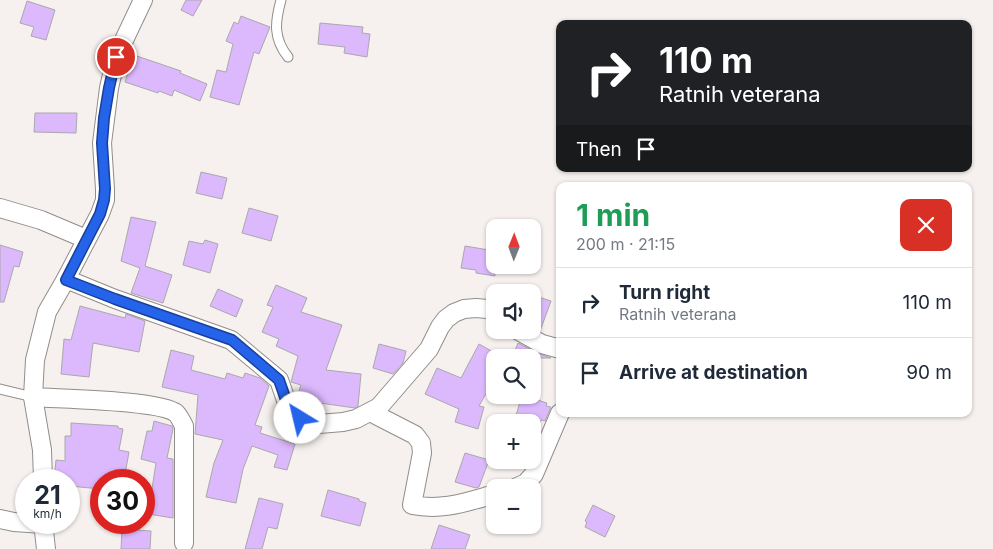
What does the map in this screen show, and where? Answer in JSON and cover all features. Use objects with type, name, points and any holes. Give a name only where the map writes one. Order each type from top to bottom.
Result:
[{"type":"street","points":[[42,469],[42,450],[33,397],[35,360],[47,312],[100,214],[105,189],[102,143],[109,88],[116,57],[143,0]]},
{"type":"street","points":[[0,208],[41,220],[86,239]]},
{"type":"street","points":[[66,280],[232,340],[279,380],[287,403],[293,412],[308,422],[319,424],[356,419],[379,408],[429,348],[446,319],[464,309],[486,309]]},
{"type":"street","points":[[533,339],[542,344],[556,348]]},
{"type":"street","points":[[33,397],[160,406],[176,413],[184,426],[184,543]]},
{"type":"street","points":[[373,412],[415,435],[421,443],[422,453],[412,505],[425,508],[442,508],[486,496]]},
{"type":"street","points":[[530,479],[534,474],[558,417]]},
{"type":"street","points":[[0,519],[15,522]]},
{"type":"street","points":[[44,534],[46,549]]},
{"type":"lane","points":[[281,0],[276,30],[277,39],[288,57]]},
{"type":"lane","points":[[0,389],[33,397]]},
{"type":"building","points":[[186,0],[202,0],[193,16],[181,10]]},
{"type":"building","points":[[27,1],[55,10],[46,40],[31,36],[34,27],[20,23]]},
{"type":"building","points":[[241,16],[270,27],[259,54],[254,52],[239,105],[210,97],[217,70],[226,72],[233,44],[226,41],[234,22],[238,24]]},
{"type":"building","points":[[320,23],[363,27],[362,33],[370,34],[367,57],[344,53],[345,47],[318,44]]},
{"type":"building","points":[[134,55],[181,71],[180,73],[207,84],[200,101],[174,90],[172,96],[125,82]]},
{"type":"building","points":[[35,113],[77,113],[76,133],[34,132]]},
{"type":"building","points":[[201,172],[227,178],[222,199],[196,193]]},
{"type":"building","points":[[249,208],[278,216],[271,241],[242,233]]},
{"type":"building","points":[[131,217],[156,222],[145,266],[172,275],[163,303],[131,293],[140,268],[121,261]]},
{"type":"building","points":[[205,240],[218,244],[210,273],[183,265],[189,241],[203,244]]},
{"type":"building","points":[[0,245],[23,252],[19,267],[14,266],[4,302],[0,302]]},
{"type":"building","points":[[465,246],[486,250],[486,274],[495,274],[495,276],[476,273],[476,270],[461,268]]},
{"type":"building","points":[[276,285],[307,298],[301,312],[342,325],[326,370],[361,374],[358,406],[355,408],[320,403],[297,397],[301,385],[291,382],[298,356],[276,346],[279,339],[262,332],[273,307],[267,305]]},
{"type":"building","points":[[218,289],[243,300],[236,317],[210,306]]},
{"type":"building","points":[[541,298],[551,301],[541,328]]},
{"type":"building","points":[[80,306],[125,318],[126,314],[145,321],[139,352],[93,343],[89,377],[61,374],[64,339],[71,340]]},
{"type":"building","points":[[518,343],[529,349],[516,349]]},
{"type":"building","points":[[379,344],[406,351],[403,363],[393,374],[373,368]]},
{"type":"building","points":[[479,344],[488,349],[486,349],[486,394],[479,406],[484,407],[478,429],[455,422],[459,409],[425,394],[437,368],[461,378]]},
{"type":"building","points":[[171,350],[194,356],[191,370],[225,379],[227,373],[243,378],[245,373],[260,378],[269,386],[255,425],[262,427],[260,433],[295,444],[287,470],[274,467],[278,455],[252,446],[243,469],[236,503],[206,497],[214,463],[223,440],[195,434],[198,395],[162,387]]},
{"type":"building","points":[[541,354],[551,358],[541,358]]},
{"type":"building","points":[[541,401],[547,403],[546,406],[551,407],[545,421],[541,420],[541,414],[516,414],[519,404],[541,404]]},
{"type":"building","points":[[154,421],[172,426],[173,429],[167,458],[173,459],[173,518],[155,515],[156,463],[141,459],[147,431],[152,431]]},
{"type":"building","points":[[71,423],[118,426],[118,428],[123,429],[119,450],[129,452],[126,469],[90,469],[90,488],[80,487],[80,469],[55,469],[56,460],[65,461],[65,436],[71,436]]},
{"type":"building","points":[[465,453],[486,459],[486,468],[479,487],[476,488],[455,482]]},
{"type":"building","points":[[328,490],[359,499],[359,501],[366,503],[360,526],[321,516]]},
{"type":"building","points":[[259,498],[283,504],[277,529],[268,527],[262,549],[245,549]]},
{"type":"building","points":[[593,505],[615,516],[605,537],[585,527],[587,522],[585,521]]},
{"type":"building","points":[[439,525],[470,535],[465,549],[431,549]]},
{"type":"building","points":[[122,534],[151,534],[150,549],[121,549]]},
{"type":"route","points":[[116,57],[104,118],[102,143],[104,200],[100,214],[66,280],[232,340],[279,380],[287,403],[300,418]]}]
